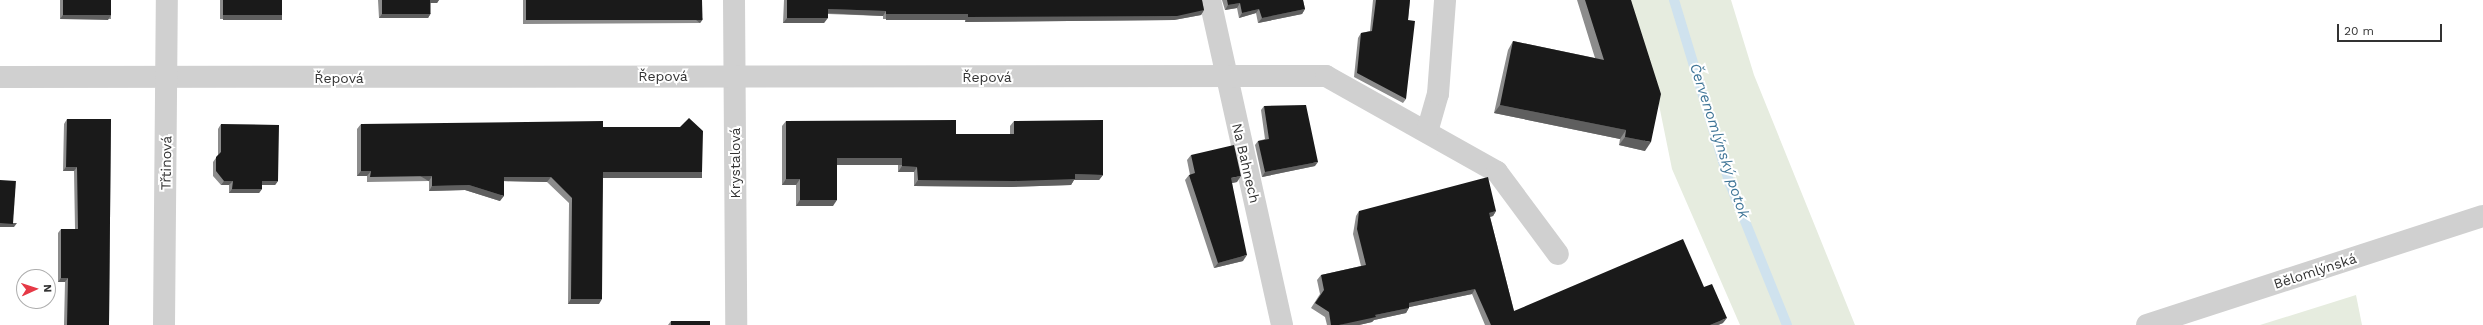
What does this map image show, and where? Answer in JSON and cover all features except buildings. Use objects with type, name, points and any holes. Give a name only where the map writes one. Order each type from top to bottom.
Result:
[{"type":"street","name":"Třtinová","points":[[164,325],[167,0]]},
{"type":"street","name":"Krystalová","points":[[734,0],[736,325]]},
{"type":"street","name":"Na Bahnech","points":[[1210,0],[1282,325]]},
{"type":"street","points":[[1445,0],[1438,94],[1427,132],[1497,172],[1558,254]]},
{"type":"street","name":"Řepová","points":[[0,77],[167,79],[734,75],[1227,78],[1326,76],[1427,132]]},
{"type":"street","name":"Bělomlýnská","points":[[2147,325],[2483,216]]},
{"type":"shaded area","points":[[1623,0],[1731,0],[1754,75],[1855,325],[1740,325],[1672,169],[1657,95]]},
{"type":"shaded area","points":[[2356,295],[2362,325],[2260,325]]},
{"type":"waterway","name":"Červenomlýnský potok","points":[[1674,0],[1730,184],[1787,325]]}]
